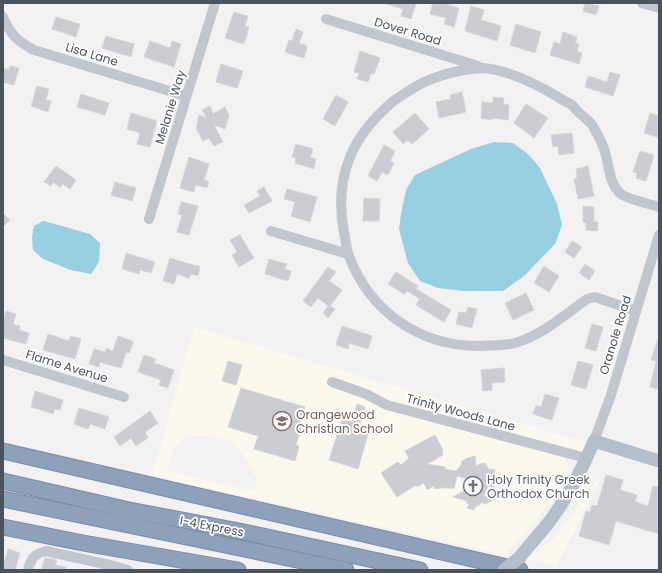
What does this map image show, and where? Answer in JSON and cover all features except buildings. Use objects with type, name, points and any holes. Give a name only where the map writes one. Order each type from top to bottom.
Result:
[{"type":"highway","points":[[3,451],[520,563]]},
{"type":"highway","name":"I-4 Express","points":[[5,482],[130,510],[240,531],[420,570]]},
{"type":"highway","name":"I-4 Express","points":[[3,499],[346,570]]},
{"type":"highway","points":[[3,527],[83,543],[238,570]]},
{"type":"main road","points":[[504,570],[520,563],[563,502],[575,482],[594,441],[659,461]]},
{"type":"street","name":"Melanie Way","points":[[150,219],[215,3]]},
{"type":"street","points":[[642,3],[659,8]]},
{"type":"street","name":"Lisa Lane","points":[[3,17],[14,37],[34,50],[186,96]]},
{"type":"street","name":"Dover Road","points":[[326,19],[482,68]]},
{"type":"street","points":[[636,311],[595,298],[587,299],[536,335],[514,343],[491,346],[465,346],[430,338],[409,328],[390,315],[378,304],[356,273],[348,254],[341,216],[341,195],[344,178],[350,156],[361,137],[376,117],[392,102],[417,85],[442,75],[482,68],[500,71],[522,79],[544,89],[571,105],[592,124],[604,148],[614,187],[623,196],[659,206]]},
{"type":"street","points":[[271,231],[348,254]]},
{"type":"street","name":"Oranole Road","points":[[594,441],[610,395],[659,235]]},
{"type":"street","name":"Flame Avenue","points":[[3,360],[124,397]]},
{"type":"street","name":"Trinity Woods Lane","points":[[332,382],[366,394],[387,405],[586,458]]},
{"type":"street","points":[[28,570],[30,562],[34,556],[46,551],[113,568],[128,570]]},
{"type":"shaded area","points":[[194,327],[588,443],[584,454],[388,402],[367,391],[329,377],[327,384],[364,398],[564,457],[569,467],[552,502],[544,509],[523,537],[504,556],[152,476]],"holes":[[[188,436],[207,436],[233,442],[247,461],[257,479],[254,490],[167,470],[175,447]]]},
{"type":"shaded area","points":[[603,475],[557,566],[527,559],[552,540],[589,489]]},
{"type":"water","points":[[494,142],[513,143],[528,154],[540,168],[557,204],[562,225],[555,244],[524,276],[503,291],[463,291],[438,288],[420,281],[408,263],[399,229],[406,190],[415,175],[471,149]]},
{"type":"water","points":[[43,221],[90,234],[100,243],[99,262],[91,274],[71,270],[43,259],[33,250],[32,237],[34,226]]},
{"type":"place","name":"Orangewood Christian School","points":[[282,421]]},
{"type":"place","name":"Holy Trinity Greek Orthodox Church","points":[[473,486]]}]
